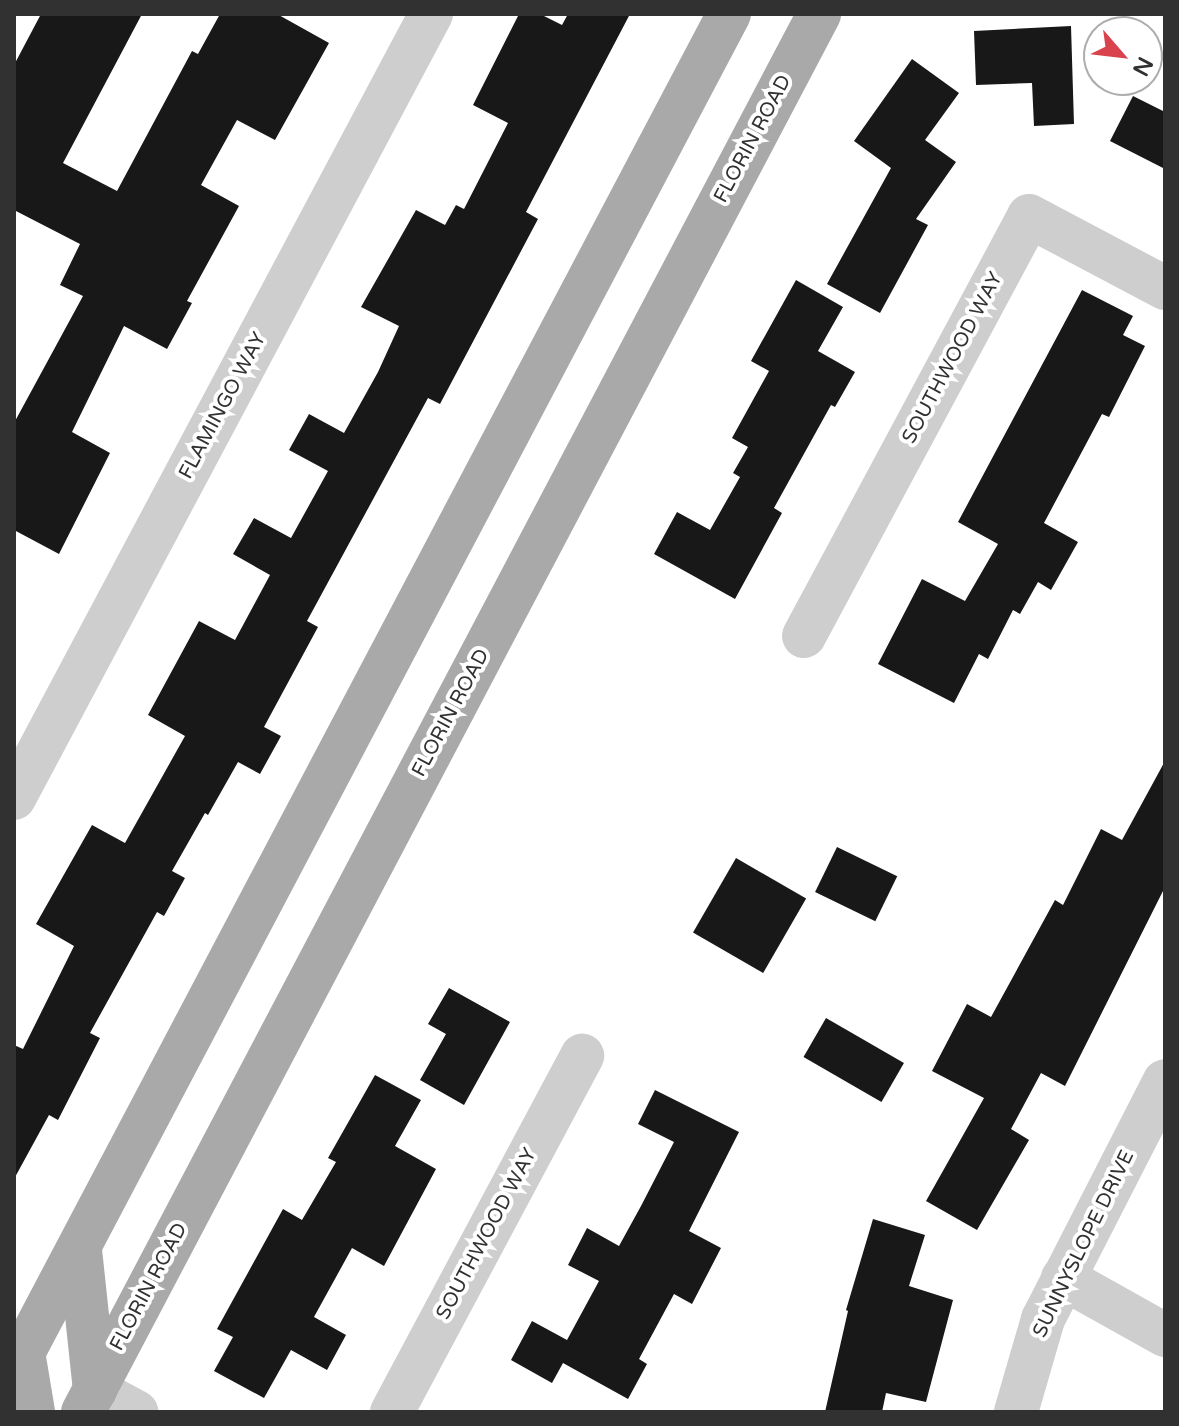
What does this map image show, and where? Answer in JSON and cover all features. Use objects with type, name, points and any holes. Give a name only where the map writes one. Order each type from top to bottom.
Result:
[{"type":"main road","points":[[33,1412],[17,1356],[80,1250],[729,14]]},
{"type":"main road","name":"FLORIN ROAD","points":[[89,1401],[819,14]]},
{"type":"main road","points":[[80,1250],[89,1401]]},
{"type":"street","name":"FLAMINGO WAY","points":[[14,798],[431,14]]},
{"type":"street","name":"SOUTHWOOD WAY","points":[[804,636],[1029,216],[1165,288]]},
{"type":"street","name":"SOUTHWOOD WAY","points":[[392,1412],[582,1056]]},
{"type":"street","name":"SUNNYSLOPE DRIVE","points":[[1016,1412],[1033,1347],[1063,1278],[1165,1081]]},
{"type":"street","points":[[1063,1278],[1165,1335]]},
{"type":"street","points":[[89,1401],[136,1412]]},
{"type":"building","points":[[41,14],[142,14],[63,163],[117,191],[192,51],[198,54],[220,14],[277,14],[329,43],[275,140],[237,120],[201,185],[239,206],[187,301],[192,303],[167,349],[124,326],[72,432],[110,453],[59,554],[14,530],[14,423],[83,296],[60,285],[80,244],[14,210],[14,65]]},
{"type":"building","points":[[519,14],[540,14],[562,25],[568,14],[630,14],[526,212],[538,219],[440,404],[428,398],[307,621],[318,627],[264,727],[281,736],[260,774],[238,762],[208,815],[205,813],[172,871],[185,878],[164,916],[157,912],[90,1033],[100,1038],[58,1120],[49,1115],[14,1179],[14,1045],[23,1049],[74,946],[36,924],[92,825],[125,843],[185,736],[148,715],[199,621],[235,640],[270,575],[233,554],[254,518],[291,538],[328,471],[289,450],[309,414],[344,433],[378,372],[399,326],[361,307],[416,210],[445,225],[456,205],[464,209],[508,123],[473,105]]},
{"type":"building","points":[[1071,26],[1074,124],[1034,126],[1032,83],[976,85],[974,31]]},
{"type":"building","points":[[912,59],[959,93],[925,140],[956,162],[916,219],[928,225],[880,313],[827,284],[891,168],[854,141]]},
{"type":"building","points":[[1133,96],[1165,112],[1165,169],[1110,141]]},
{"type":"building","points":[[796,280],[843,307],[818,351],[855,372],[835,407],[831,405],[774,508],[782,513],[735,599],[654,554],[677,512],[710,530],[740,477],[733,473],[748,447],[732,438],[769,371],[751,361]]},
{"type":"building","points":[[1082,290],[1133,316],[1123,335],[1145,346],[1109,417],[1102,414],[1044,523],[1078,542],[1051,590],[1038,582],[1020,614],[1013,610],[988,659],[979,654],[954,703],[878,664],[922,579],[965,601],[998,544],[958,522]]},
{"type":"building","points":[[1165,761],[1165,887],[1065,1086],[1041,1073],[1011,1129],[1029,1140],[977,1230],[926,1201],[984,1098],[932,1071],[967,1004],[991,1017],[1055,900],[1063,905],[1101,829],[1122,840]]},
{"type":"building","points":[[837,847],[897,876],[875,921],[815,892]]},
{"type":"building","points":[[736,858],[806,898],[763,973],[693,932]]},
{"type":"building","points":[[449,988],[510,1022],[464,1105],[420,1080],[446,1034],[428,1024]]},
{"type":"building","points":[[826,1018],[904,1063],[881,1102],[804,1057]]},
{"type":"building","points":[[375,1075],[421,1100],[395,1146],[436,1169],[384,1266],[352,1248],[314,1317],[346,1335],[327,1370],[291,1350],[264,1398],[214,1371],[233,1337],[217,1329],[283,1209],[302,1220],[336,1162],[328,1158]]},
{"type":"building","points":[[655,1090],[739,1132],[689,1231],[721,1248],[692,1304],[674,1294],[639,1359],[647,1364],[628,1399],[563,1363],[552,1383],[511,1360],[532,1321],[567,1340],[599,1281],[568,1265],[587,1228],[619,1246],[641,1206],[674,1142],[638,1124]]},
{"type":"building","points":[[873,1219],[925,1235],[909,1286],[953,1300],[926,1402],[886,1393],[882,1412],[825,1412],[846,1310]]}]
